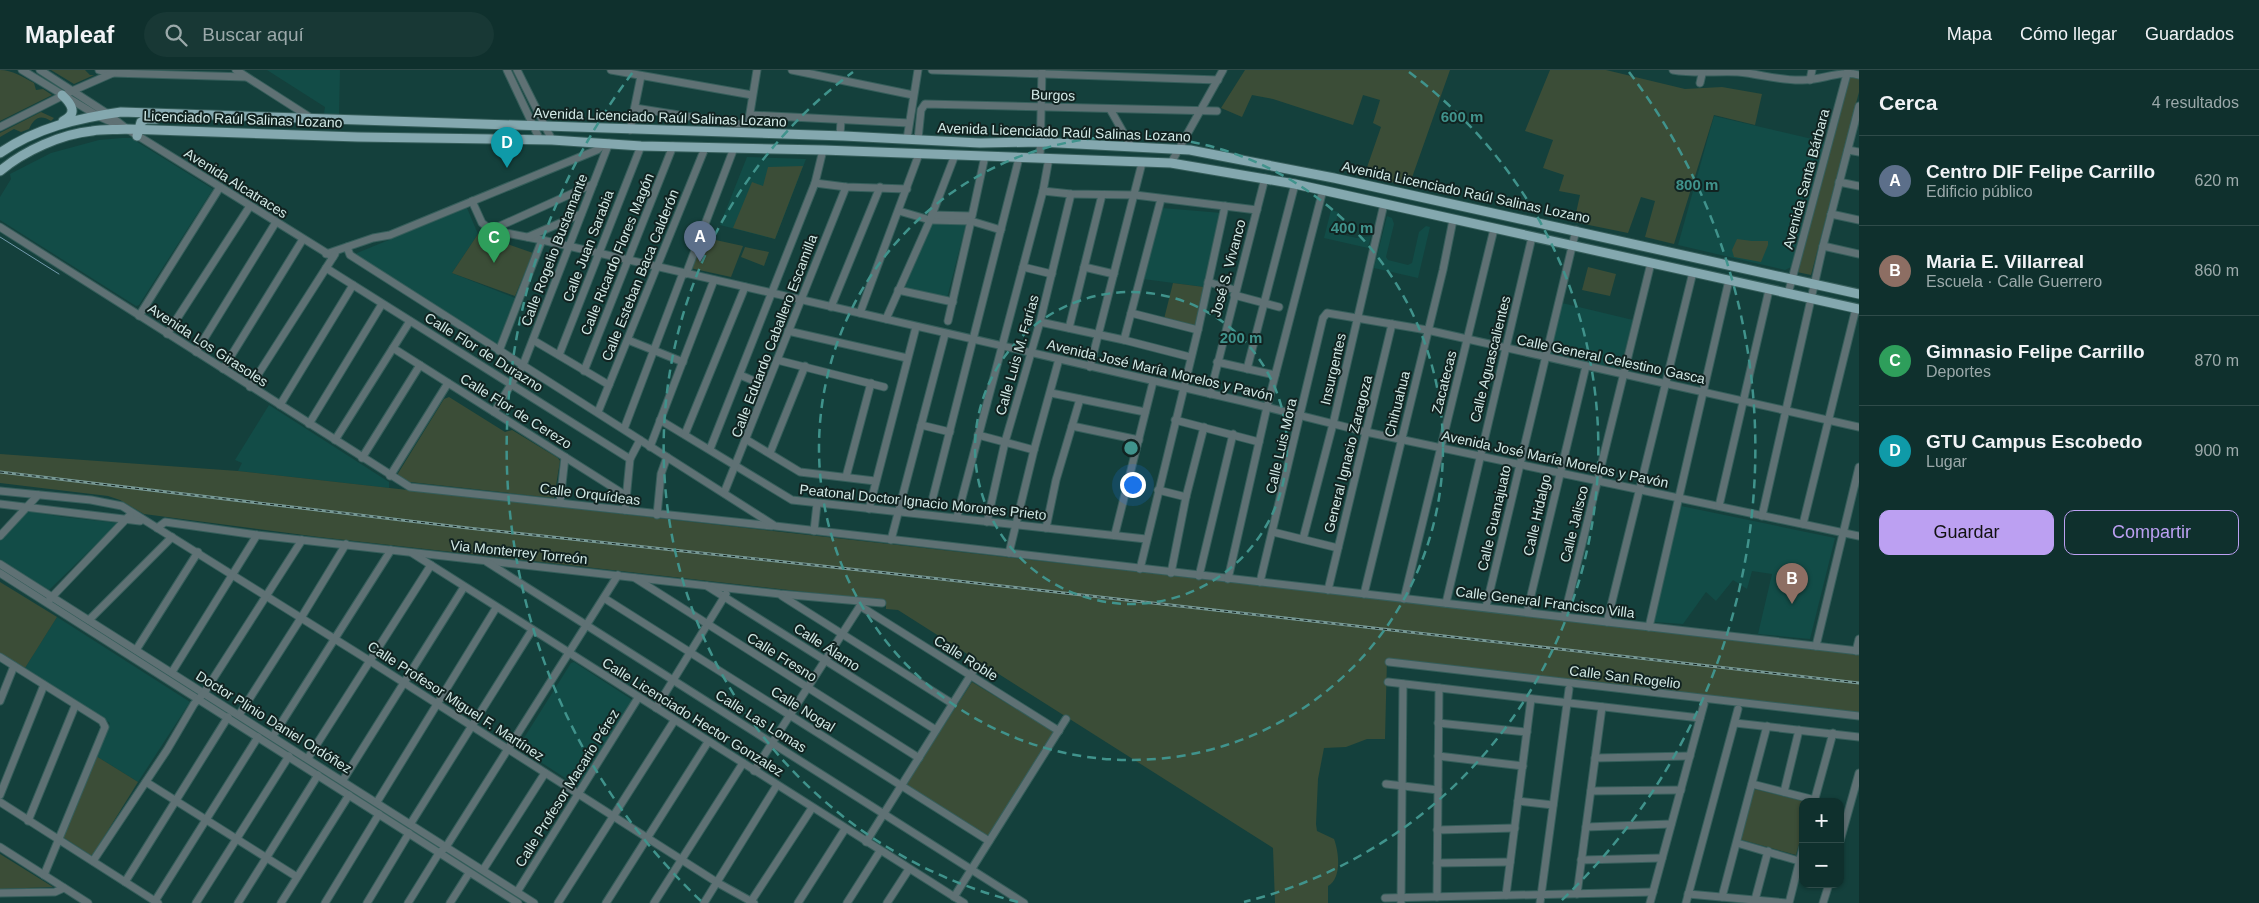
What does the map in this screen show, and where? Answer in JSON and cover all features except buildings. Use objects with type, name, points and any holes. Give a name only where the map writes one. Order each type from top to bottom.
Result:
[{"type":"main road","points":[[52,127],[68,119],[72,114],[71,104],[62,95]]},
{"type":"main road","name":"Licenciado Raúl Salinas Lozano","points":[[0,153],[32,134],[52,127],[121,112],[313,120]]},
{"type":"main road","points":[[138,132],[141,122],[146,119],[166,119],[172,115]]},
{"type":"main road","points":[[313,120],[313,135]]},
{"type":"main road","name":"Avenida Licenciado Raúl Salinas Lozano","points":[[313,120],[840,136],[980,143],[1040,142],[1178,150],[1237,158],[1576,230],[1859,294]]},
{"type":"main road","points":[[0,171],[27,154],[64,138],[92,131],[127,129]]},
{"type":"main road","name":"Licenciado Raúl Salinas Lozano","points":[[127,129],[138,132],[358,137]]},
{"type":"main road","name":"Avenida Licenciado Raúl Salinas Lozano","points":[[358,137],[552,140],[641,146],[823,150],[1171,163],[1295,184],[1769,290],[1858,308]]},
{"type":"street","points":[[22,70],[98,116],[127,129]]},
{"type":"street","points":[[40,70],[108,114],[127,129]]},
{"type":"street","points":[[99,70],[246,77]]},
{"type":"street","points":[[236,70],[313,120]]},
{"type":"street","points":[[507,70],[540,140]]},
{"type":"street","points":[[517,70],[552,140]]},
{"type":"street","points":[[611,70],[752,95]]},
{"type":"street","points":[[747,134],[757,70]]},
{"type":"street","points":[[792,70],[913,95]]},
{"type":"street","points":[[907,139],[918,70]]},
{"type":"street","points":[[933,70],[1094,73],[1218,80]]},
{"type":"street","points":[[1171,163],[1223,70]]},
{"type":"street","points":[[1673,70],[1739,71],[1775,74],[1810,80],[1848,71],[1859,75]]},
{"type":"street","points":[[1810,80],[1812,70]]},
{"type":"street","points":[[1700,83],[1703,71]]},
{"type":"street","name":"Avenida Santa Bárbara","points":[[1788,294],[1848,71]]},
{"type":"street","points":[[0,127],[72,90],[116,72]]},
{"type":"street","points":[[957,517],[1043,191],[1045,158],[1040,142],[1042,72]]},
{"type":"street","points":[[630,130],[641,76]]},
{"type":"street","name":"Burgos","points":[[918,139],[921,110],[925,104],[1217,111]]},
{"type":"street","points":[[1762,516],[1823,246],[1859,106]]},
{"type":"street","points":[[635,108],[735,124],[748,124]]},
{"type":"street","points":[[1110,109],[1131,146]]},
{"type":"street","points":[[750,115],[909,123]]},
{"type":"street","points":[[840,136],[841,120]]},
{"type":"street","name":"Avenida Alcatraces","points":[[138,132],[329,256]]},
{"type":"street","points":[[250,387],[326,268],[329,256],[337,250],[373,238],[390,235],[597,150],[607,143]]},
{"type":"street","name":"Calle Rogelio Bustamante","points":[[494,412],[523,365],[607,143]]},
{"type":"street","name":"Calle Juan Sarabia","points":[[559,355],[641,146]]},
{"type":"street","name":"Calle Ricardo Flores Magón","points":[[584,370],[673,146]]},
{"type":"street","name":"Calle Esteban Baca Calderón","points":[[598,412],[658,268],[705,148]]},
{"type":"street","points":[[624,430],[734,148]]},
{"type":"street","points":[[710,449],[815,183],[823,150]]},
{"type":"street","points":[[1848,150],[1859,152]]},
{"type":"street","points":[[860,314],[919,154]]},
{"type":"street","points":[[886,320],[931,217],[955,155]]},
{"type":"street","points":[[948,321],[985,156]]},
{"type":"street","points":[[933,497],[1019,158]]},
{"type":"street","points":[[1090,367],[1142,163]]},
{"type":"street","name":"José S. Vivanco","points":[[1210,394],[1234,293],[1265,178]]},
{"type":"street","points":[[1839,182],[1859,186]]},
{"type":"street","points":[[815,183],[846,187],[907,189]]},
{"type":"street","points":[[472,201],[482,223],[490,230],[593,184]]},
{"type":"street","points":[[1247,369],[1295,184]]},
{"type":"street","points":[[139,316],[220,187]]},
{"type":"street","name":"Calle Eduardo Caballero Escamilla","points":[[724,493],[747,440],[766,386],[846,187]]},
{"type":"street","points":[[830,307],[880,187]]},
{"type":"street","points":[[1228,579],[1267,408],[1323,190]]},
{"type":"street","points":[[1043,191],[1161,198],[1257,210]]},
{"type":"street","name":"Calle Luis M. Farías","points":[[987,522],[1005,442],[1040,322],[1071,194]]},
{"type":"street","points":[[1069,328],[1102,195]]},
{"type":"street","points":[[1124,340],[1161,198]]},
{"type":"street","name":"Insurgentes","points":[[1303,538],[1333,424],[1384,204]]},
{"type":"street","points":[[167,334],[250,206]]},
{"type":"street","points":[[1140,569],[1198,330],[1225,206]]},
{"type":"street","points":[[899,211],[931,217],[971,218],[1001,230]]},
{"type":"street","points":[[527,237],[581,214]]},
{"type":"street","points":[[1831,214],[1859,220]]},
{"type":"street","name":"Chihuahua","points":[[1364,594],[1443,270],[1453,220]]},
{"type":"street","points":[[196,352],[276,222]]},
{"type":"street","name":"Avenida Los Girasoles","points":[[0,227],[403,484]]},
{"type":"street","name":"Zacatecas","points":[[1404,599],[1494,229]]},
{"type":"street","name":"Avenida José María Morelos y Pavón","points":[[490,230],[542,240],[1059,359],[1366,432],[1859,536]]},
{"type":"street","name":"Calle Guanajuato","points":[[1486,607],[1576,230]]},
{"type":"street","name":"Calle Aguascalientes","points":[[1446,603],[1532,237]]},
{"type":"street","points":[[223,369],[303,239]]},
{"type":"street","points":[[499,350],[542,240]]},
{"type":"street","points":[[1823,246],[1859,254]]},
{"type":"street","points":[[347,247],[350,255],[775,526]]},
{"type":"street","name":"Calle Jalisco","points":[[1564,617],[1651,263]]},
{"type":"street","points":[[1023,267],[1052,274]]},
{"type":"street","points":[[1084,267],[1114,274]]},
{"type":"street","name":"Calle Flor de Durazno","points":[[326,268],[630,459]]},
{"type":"street","points":[[1607,622],[1693,272]]},
{"type":"street","points":[[650,446],[714,280]]},
{"type":"street","points":[[1649,627],[1729,280]]},
{"type":"street","points":[[1208,282],[1234,293],[1279,307]]},
{"type":"street","points":[[280,405],[353,286]]},
{"type":"street","points":[[686,434],[744,287]]},
{"type":"street","points":[[898,290],[952,302]]},
{"type":"street","points":[[1719,506],[1769,290]]},
{"type":"street","points":[[309,424],[382,304]]},
{"type":"street","points":[[1803,524],[1858,308]]},
{"type":"street","name":"Calle General Celestino Gasca","points":[[1324,314],[1330,312],[1428,330],[1859,427]]},
{"type":"street","points":[[1131,313],[1198,330]]},
{"type":"street","name":"Calle Luis Mora","points":[[1260,582],[1324,314]]},
{"type":"street","points":[[334,440],[410,321]]},
{"type":"street","points":[[1040,322],[1098,336],[1124,340],[1190,357]]},
{"type":"street","name":"General Ignacio Zaragoza","points":[[1328,590],[1392,324]]},
{"type":"street","points":[[869,509],[916,327]]},
{"type":"street","points":[[788,331],[907,358]]},
{"type":"street","points":[[891,540],[945,334]]},
{"type":"street","points":[[533,340],[609,385]]},
{"type":"street","points":[[628,340],[683,362]]},
{"type":"street","name":"Calle Flor de Cerezo","points":[[393,348],[625,495]]},
{"type":"street","points":[[1009,553],[1059,359]]},
{"type":"street","points":[[777,360],[884,387]]},
{"type":"street","points":[[1218,362],[1275,376]]},
{"type":"street","points":[[362,458],[420,365]]},
{"type":"street","points":[[770,453],[805,366]]},
{"type":"street","name":"Calle Hidalgo","points":[[1527,612],[1586,366]]},
{"type":"street","points":[[740,376],[766,386]]},
{"type":"street","points":[[1115,534],[1153,382]]},
{"type":"street","points":[[390,476],[448,383]]},
{"type":"street","points":[[846,478],[871,383]]},
{"type":"street","points":[[1051,393],[1145,412]]},
{"type":"street","points":[[1046,528],[1056,480],[1080,399]]},
{"type":"street","name":"Peatonal Doctor Ignacio Morones Prieto","points":[[660,420],[686,434],[785,497],[818,504],[957,517],[1146,539]]},
{"type":"street","points":[[1175,420],[1259,442]]},
{"type":"street","points":[[922,425],[950,432]]},
{"type":"street","points":[[1072,426],[1139,440]]},
{"type":"street","points":[[1171,573],[1186,497],[1204,427]]},
{"type":"street","points":[[1199,576],[1233,434]]},
{"type":"street","points":[[978,435],[1034,450]]},
{"type":"street","points":[[625,510],[630,459],[640,440]]},
{"type":"street","points":[[747,440],[800,472],[876,481]]},
{"type":"street","points":[[560,502],[565,457]]},
{"type":"street","points":[[657,515],[661,474],[667,457]]},
{"type":"street","points":[[1816,646],[1859,466]]},
{"type":"street","name":"Calle Orquídeas","points":[[403,484],[414,488],[560,502],[657,515],[775,526],[1009,553]]},
{"type":"street","points":[[1158,490],[1186,497]]},
{"type":"street","name":"Calle Profesor Miguel F. Martínez","points":[[0,491],[114,503],[130,515],[198,552],[718,883],[752,902]]},
{"type":"street","points":[[0,536],[38,495]]},
{"type":"street","points":[[0,504],[27,508],[130,515]]},
{"type":"street","points":[[814,531],[818,504]]},
{"type":"street","points":[[46,604],[130,515]]},
{"type":"street","name":"Via Monterrey Torreón","points":[[157,528],[164,522],[257,535],[704,584],[861,604],[882,604]]},
{"type":"street","points":[[1273,532],[1338,548]]},
{"type":"street","points":[[172,672],[257,535]]},
{"type":"street","points":[[89,620],[172,537]]},
{"type":"street","points":[[93,861],[302,540]]},
{"type":"street","points":[[239,715],[302,618],[346,544]]},
{"type":"street","points":[[273,736],[391,550]]},
{"type":"street","points":[[136,650],[198,552]]},
{"type":"street","name":"Calle Licenciado Hector Gonzalez","points":[[410,552],[964,903]]},
{"type":"street","name":"Calle General Francisco Villa","points":[[1009,553],[1858,651]]},
{"type":"street","name":"Calle Las Lomas","points":[[484,560],[1024,903]]},
{"type":"street","name":"Doctor Plinio Daniel Ordóñez","points":[[0,564],[172,672],[228,717],[518,903]]},
{"type":"street","points":[[308,758],[431,565]]},
{"type":"street","name":"Doctor Plinio Daniel Ordóñez","points":[[0,574],[46,604],[201,696],[239,715],[534,903]]},
{"type":"street","points":[[408,903],[439,853],[446,847],[618,576]]},
{"type":"street","name":"Calle Fresno","points":[[632,577],[919,758]]},
{"type":"street","name":"Calle Álamo","points":[[704,584],[936,730]]},
{"type":"street","points":[[343,780],[464,587]]},
{"type":"street","points":[[656,708],[730,587]]},
{"type":"street","points":[[780,594],[953,704]]},
{"type":"street","name":"Calle Nogal","points":[[604,598],[989,842]]},
{"type":"street","points":[[754,770],[861,604]]},
{"type":"street","name":"Calle Roble","points":[[861,604],[1059,732]]},
{"type":"street","points":[[377,802],[496,608]]},
{"type":"street","points":[[411,823],[532,630]]},
{"type":"street","points":[[1858,651],[1859,639]]},
{"type":"street","points":[[0,657],[75,706],[102,721],[105,729],[44,875]]},
{"type":"street","name":"Calle San Rogelio","points":[[1388,662],[1859,716]]},
{"type":"street","points":[[866,842],[977,665]]},
{"type":"street","points":[[0,701],[14,666]]},
{"type":"street","points":[[1388,682],[1700,718]]},
{"type":"street","points":[[1401,900],[1404,684]]},
{"type":"street","points":[[0,795],[44,685]]},
{"type":"street","points":[[1436,897],[1439,688]]},
{"type":"street","points":[[1540,903],[1569,688]]},
{"type":"street","name":"Calle Profesor Macario Pérez","points":[[517,892],[638,698]]},
{"type":"street","points":[[1506,895],[1531,699]]},
{"type":"street","points":[[1650,903],[1704,704]]},
{"type":"street","points":[[28,821],[75,706]]},
{"type":"street","points":[[1577,894],[1602,707]]},
{"type":"street","points":[[1686,903],[1738,709]]},
{"type":"street","points":[[125,882],[228,717]]},
{"type":"street","points":[[954,897],[1066,719]]},
{"type":"street","points":[[558,903],[674,721]]},
{"type":"street","points":[[1438,723],[1527,732]]},
{"type":"street","points":[[1735,723],[1859,737]]},
{"type":"street","points":[[1722,896],[1767,726]]},
{"type":"street","points":[[1784,792],[1800,730]]},
{"type":"street","points":[[1815,798],[1833,733]]},
{"type":"street","points":[[0,802],[156,902],[258,736]]},
{"type":"street","points":[[606,903],[708,742]]},
{"type":"street","points":[[196,903],[289,756]]},
{"type":"street","points":[[1438,756],[1523,766]]},
{"type":"street","points":[[1595,758],[1690,756]]},
{"type":"street","points":[[654,903],[743,763]]},
{"type":"street","points":[[483,870],[545,773]]},
{"type":"street","points":[[1844,827],[1859,773]]},
{"type":"street","points":[[238,903],[318,775]]},
{"type":"street","points":[[146,782],[297,877]]},
{"type":"street","points":[[1386,784],[1438,790]]},
{"type":"street","points":[[1752,784],[1804,798]]},
{"type":"street","points":[[704,903],[777,785]]},
{"type":"street","points":[[1591,791],[1680,790]]},
{"type":"street","points":[[281,903],[349,795]]},
{"type":"street","points":[[1518,801],[1553,804]]},
{"type":"street","points":[[752,902],[812,808]]},
{"type":"street","points":[[325,903],[379,814]]},
{"type":"street","points":[[1586,827],[1671,824]]},
{"type":"street","points":[[1437,830],[1514,828]]},
{"type":"street","points":[[798,903],[845,829]]},
{"type":"street","points":[[367,903],[408,833]]},
{"type":"street","points":[[1688,894],[1788,903],[1799,861],[1737,843]]},
{"type":"street","points":[[0,847],[88,903]]},
{"type":"street","points":[[847,903],[880,851]]},
{"type":"street","points":[[1755,900],[1768,852]]},
{"type":"street","points":[[1581,860],[1662,858]]},
{"type":"street","points":[[1437,863],[1510,862]]},
{"type":"street","points":[[886,903],[909,868]]},
{"type":"street","points":[[450,903],[469,873]]},
{"type":"street","points":[[0,893],[55,892],[64,888]]},
{"type":"street","points":[[1823,903],[1827,888]]},
{"type":"street","points":[[1385,898],[1401,900],[1436,897],[1653,892]]},
{"type":"shaded area","points":[[267,70],[340,70],[339,114],[324,114],[325,107]]},
{"type":"shaded area","points":[[1714,116],[1825,142],[1791,267],[1785,270],[1678,245]]},
{"type":"shaded area","points":[[131,138],[213,189],[139,305],[136,306],[0,220],[0,197],[11,179],[10,174],[51,153],[99,140]]},
{"type":"shaded area","points":[[747,157],[806,159],[775,239],[720,225]]},
{"type":"shaded area","points":[[467,208],[478,234],[452,273],[515,298],[497,344],[356,255]]},
{"type":"shaded area","points":[[1162,208],[1222,213],[1204,287],[1143,279]]},
{"type":"shaded area","points":[[1331,210],[1338,212],[1334,233],[1357,238],[1371,236],[1368,248],[1324,238]]},
{"type":"shaded area","points":[[1387,216],[1392,218],[1394,224],[1386,257],[1388,260],[1408,265],[1412,263],[1419,232],[1426,226],[1430,227],[1418,278],[1374,268]]},
{"type":"shaded area","points":[[930,224],[966,224],[947,298],[905,288]]},
{"type":"shaded area","points":[[1562,303],[1633,320],[1620,369],[1549,354]]},
{"type":"shaded area","points":[[269,405],[389,482],[389,488],[238,471],[242,463],[235,460]]},
{"type":"shaded area","points":[[1681,506],[1835,538],[1810,639],[1758,634],[1772,574],[1752,571],[1747,589],[1733,580],[1716,601],[1706,592],[1683,624],[1654,622]]},
{"type":"shaded area","points":[[26,511],[118,523],[49,590],[0,559],[0,536]]},
{"type":"shaded area","points":[[57,617],[190,702],[138,782],[96,756],[110,723],[25,668]]},
{"type":"shaded area","points":[[574,662],[631,699],[631,702],[579,785],[576,785],[519,748],[571,663]]},
{"type":"green space","points":[[0,70],[22,76],[34,83],[36,90],[43,89],[52,95],[0,121]]},
{"type":"green space","points":[[51,70],[85,70],[90,75],[94,75],[74,84]]},
{"type":"green space","points":[[1245,70],[1450,70],[1409,186],[1364,176],[1381,127],[1373,123],[1380,100],[1363,95],[1353,125],[1273,99],[1252,95],[1242,117],[1221,108]]},
{"type":"green space","points":[[1550,70],[1606,70],[1685,89],[1722,87],[1762,94],[1755,125],[1714,115],[1674,244],[1645,237],[1655,201],[1641,197],[1628,233],[1574,222],[1580,195],[1559,191],[1564,175],[1543,168],[1553,140],[1525,131]]},
{"type":"green space","points":[[1849,75],[1859,78],[1859,92],[1811,275],[1797,272]]},
{"type":"green space","points":[[41,112],[54,118],[51,121],[38,118],[29,129],[21,132],[14,129],[0,137],[0,133]]},
{"type":"green space","points":[[803,166],[775,239],[733,228],[752,182],[763,186],[768,167]]},
{"type":"green space","points":[[481,233],[489,236],[489,240],[500,244],[502,242],[533,253],[515,296],[452,273],[478,234]]},
{"type":"green space","points":[[702,237],[743,246],[731,277],[690,268]]},
{"type":"green space","points":[[1737,239],[1768,241],[1761,262],[1734,257],[1732,250]]},
{"type":"green space","points":[[745,247],[769,252],[764,266],[741,257]]},
{"type":"green space","points":[[1588,267],[1616,274],[1610,296],[1582,290]]},
{"type":"green space","points":[[1173,283],[1204,287],[1196,326],[1164,319]]},
{"type":"green space","points":[[449,397],[505,432],[512,430],[558,458],[560,461],[554,498],[410,482],[397,475],[444,399]]},
{"type":"green space","points":[[0,454],[238,471],[1859,653],[1859,713],[1387,658],[1385,739],[1367,739],[1346,747],[1324,748],[1318,779],[1316,824],[1317,831],[1334,839],[1338,857],[1336,877],[1328,886],[1328,903],[1275,903],[1273,848],[898,610],[886,609],[886,601],[319,537],[144,514],[120,500],[108,496],[0,483]]},
{"type":"green space","points":[[0,582],[57,617],[25,668],[0,653]]},
{"type":"green space","points":[[972,682],[1054,732],[987,837],[905,786]]},
{"type":"green space","points":[[203,697],[440,848],[438,849],[203,699]]},
{"type":"green space","points":[[96,756],[138,782],[92,856],[63,837]]},
{"type":"green space","points":[[1754,789],[1799,800],[1799,844],[1796,855],[1739,839]]},
{"type":"green space","points":[[0,854],[53,887],[0,889]]},
{"type":"waterway","points":[[0,237],[59,274]]},
{"type":"railway","points":[[0,472],[468,528],[878,572],[1859,683]]},
{"type":"place","name":"GTU Campus Escobedo","points":[[507,168]]},
{"type":"place","name":"Centro DIF Felipe Carrillo","points":[[700,262]]},
{"type":"place","name":"Gimnasio Felipe Carrillo","points":[[494,263]]},
{"type":"place","name":"Maria E. Villarreal","points":[[1792,604]]}]
